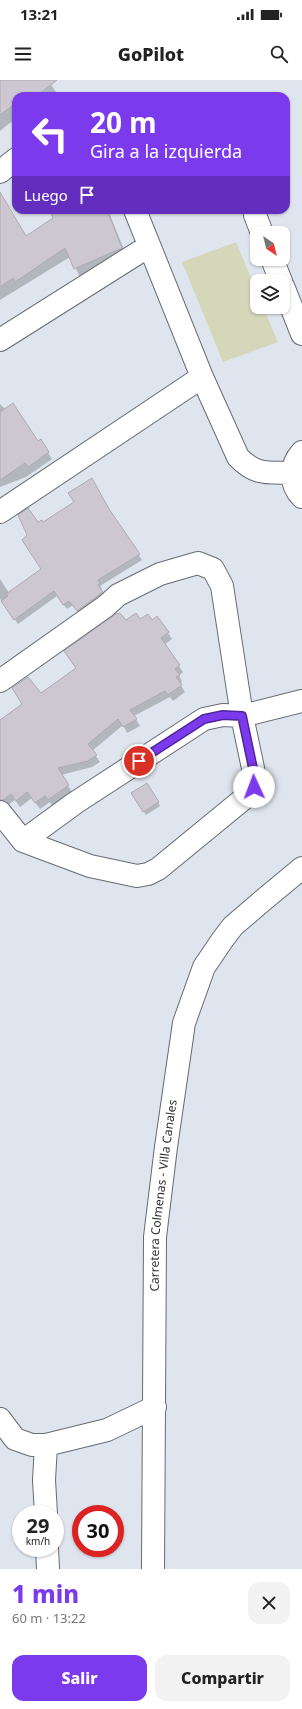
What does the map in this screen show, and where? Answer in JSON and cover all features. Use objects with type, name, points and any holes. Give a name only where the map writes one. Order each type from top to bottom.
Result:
[{"type":"street","points":[[137,214],[202,377],[238,457],[246,466],[256,472],[292,473]]},
{"type":"street","points":[[0,340],[149,246]]},
{"type":"street","points":[[290,304],[302,334]]},
{"type":"street","points":[[0,512],[202,377]]},
{"type":"street","points":[[302,452],[295,462],[292,473],[293,484],[302,497]]},
{"type":"street","points":[[0,681],[106,606],[118,595],[160,574],[198,563],[213,569],[222,586],[242,716],[254,773],[254,787],[247,796],[158,869],[148,874],[137,876],[90,866],[23,841],[0,812]]},
{"type":"street","points":[[23,841],[75,803],[204,719],[223,715],[242,716],[302,702]]},
{"type":"street","name":"Carretera Colmenas - Villa Canales","points":[[153,1569],[155,1237],[184,1023],[204,966],[223,939],[239,922],[302,868]]},
{"type":"street","points":[[0,1419],[15,1439],[32,1445],[46,1445],[107,1430],[155,1407]]},
{"type":"street","points":[[45,1505],[44,1480],[46,1445]]},
{"type":"street","points":[[47,1557],[48,1569]]},
{"type":"green space","points":[[236,242],[250,275],[250,314],[266,314],[278,342],[223,362],[182,262]]},
{"type":"building","points":[[0,80],[57,80],[42,92],[12,92],[12,106],[0,115]]},
{"type":"building","points":[[0,192],[26,236],[53,218],[52,214],[109,214],[122,248],[74,269],[65,248],[15,282],[13,278],[0,287]]},
{"type":"building","points":[[13,403],[38,441],[41,439],[49,452],[28,467],[25,463],[0,480],[0,412]]},
{"type":"building","points":[[92,478],[109,509],[140,554],[98,580],[100,583],[98,585],[103,592],[77,611],[69,601],[63,605],[54,591],[14,620],[1,601],[8,596],[6,594],[41,569],[22,540],[27,535],[18,515],[28,508],[38,522],[42,520],[43,522],[74,502],[68,493]]},
{"type":"building","points":[[117,613],[120,613],[126,620],[136,613],[140,619],[148,614],[152,620],[157,616],[169,632],[161,638],[180,665],[175,669],[180,675],[176,677],[182,685],[168,695],[165,691],[130,710],[137,719],[123,727],[118,719],[88,744],[97,755],[88,761],[58,768],[69,785],[48,800],[45,796],[35,803],[27,792],[16,801],[11,794],[3,800],[0,800],[0,720],[22,704],[12,688],[28,677],[41,693],[76,668],[64,651]]},
{"type":"building","points":[[147,783],[159,802],[143,812],[131,793]]},
{"type":"route","points":[[139,761],[204,719],[223,715],[242,716],[254,773],[254,787]]}]
